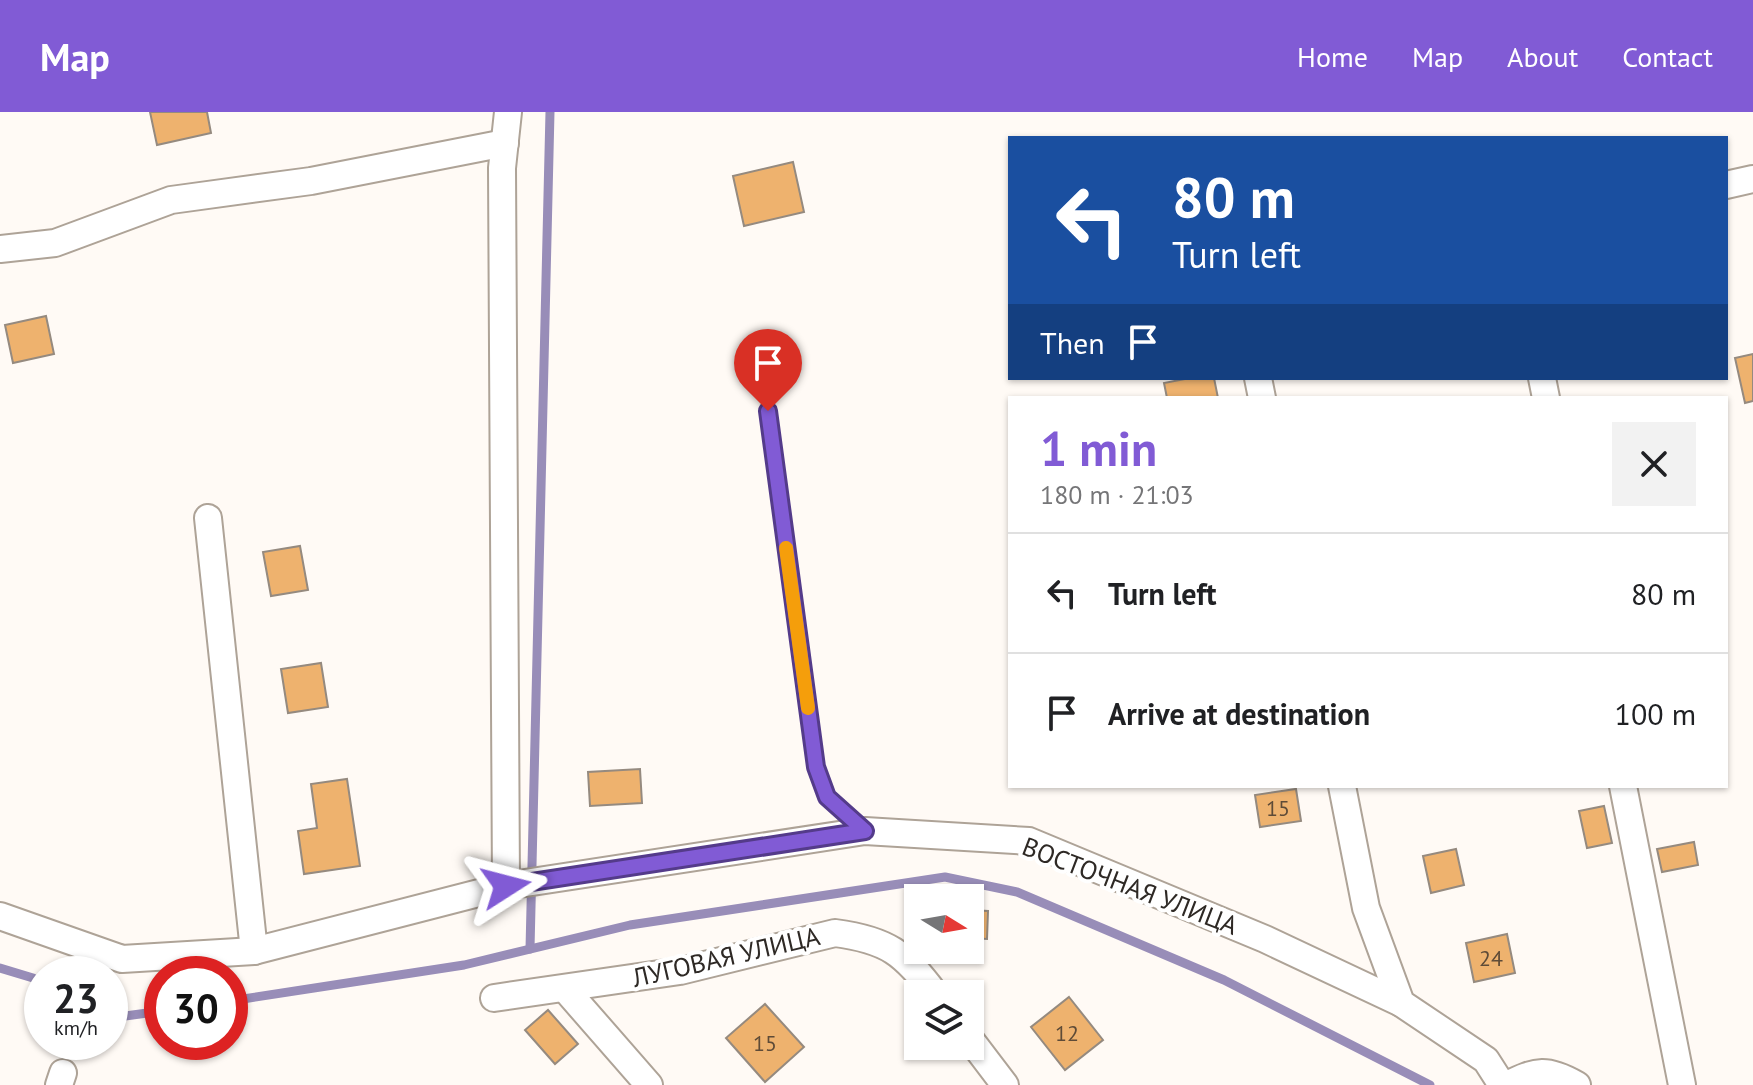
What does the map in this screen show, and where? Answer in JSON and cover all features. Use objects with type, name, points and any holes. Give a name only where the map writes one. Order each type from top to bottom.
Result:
[{"type":"street","points":[[508,112],[505,143],[512,886]]},
{"type":"street","points":[[0,249],[55,243],[171,200],[311,181],[505,143]]},
{"type":"street","points":[[1728,185],[1753,179]]},
{"type":"street","points":[[208,518],[254,951]]},
{"type":"street","points":[[1342,788],[1366,908],[1401,1003]]},
{"type":"street","points":[[1623,788],[1682,1085]]},
{"type":"street","name":"ВОСТОЧНАЯ УЛИЦА","points":[[0,916],[122,959],[254,951],[512,886],[865,831],[1029,841],[1265,939],[1401,1003],[1486,1060],[1504,1085]]},
{"type":"street","name":"ЛУГОВАЯ УЛИЦА","points":[[494,998],[566,990],[680,971],[835,933],[861,936],[897,950],[923,980]]},
{"type":"street","points":[[566,990],[649,1085]]},
{"type":"street","points":[[984,1057],[1005,1085]]},
{"type":"street","points":[[1504,1085],[1536,1071],[1561,1076],[1577,1085]]},
{"type":"lane","points":[[768,411],[816,767],[827,797],[865,831]]},
{"type":"building","points":[[150,112],[207,112],[211,133],[157,145]]},
{"type":"building","points":[[793,162],[804,212],[744,226],[733,176]]},
{"type":"building","points":[[46,316],[54,354],[13,363],[5,325]]},
{"type":"building","points":[[1753,354],[1753,401],[1745,403],[1735,358]]},
{"type":"building","points":[[1214,380],[1218,396],[1167,396],[1164,383]]},
{"type":"building","points":[[300,546],[308,590],[271,596],[263,552]]},
{"type":"building","points":[[321,663],[328,707],[288,713],[281,669]]},
{"type":"building","points":[[640,769],[642,803],[590,806],[588,772]]},
{"type":"building","points":[[347,779],[360,866],[304,874],[298,831],[317,828],[311,784]]},
{"type":"building","points":[[1296,789],[1301,821],[1260,827],[1255,795]]},
{"type":"building","points":[[1604,806],[1612,843],[1587,848],[1579,811]]},
{"type":"building","points":[[1694,842],[1698,865],[1662,872],[1657,849]]},
{"type":"building","points":[[1456,849],[1464,885],[1431,893],[1423,856]]},
{"type":"building","points":[[984,911],[988,911],[987,939],[984,939]]},
{"type":"building","points":[[1507,934],[1515,973],[1474,982],[1466,943]]},
{"type":"building","points":[[1069,997],[1103,1040],[1065,1070],[1031,1027]]},
{"type":"building","points":[[765,1004],[804,1047],[765,1082],[726,1038]]},
{"type":"building","points":[[548,1010],[578,1044],[555,1064],[525,1030]]},
{"type":"waterway","points":[[530,949],[550,112]]},
{"type":"waterway","points":[[248,998],[464,965],[630,925],[945,877],[1017,892],[1224,980],[1430,1085]]},
{"type":"waterway","points":[[0,968],[24,975]]},
{"type":"waterway","points":[[128,1016],[144,1013]]},
{"type":"slow traffic","points":[[786,548],[808,708]]},
{"type":"route","points":[[506,886],[865,831],[827,797],[816,767],[768,411]]}]
